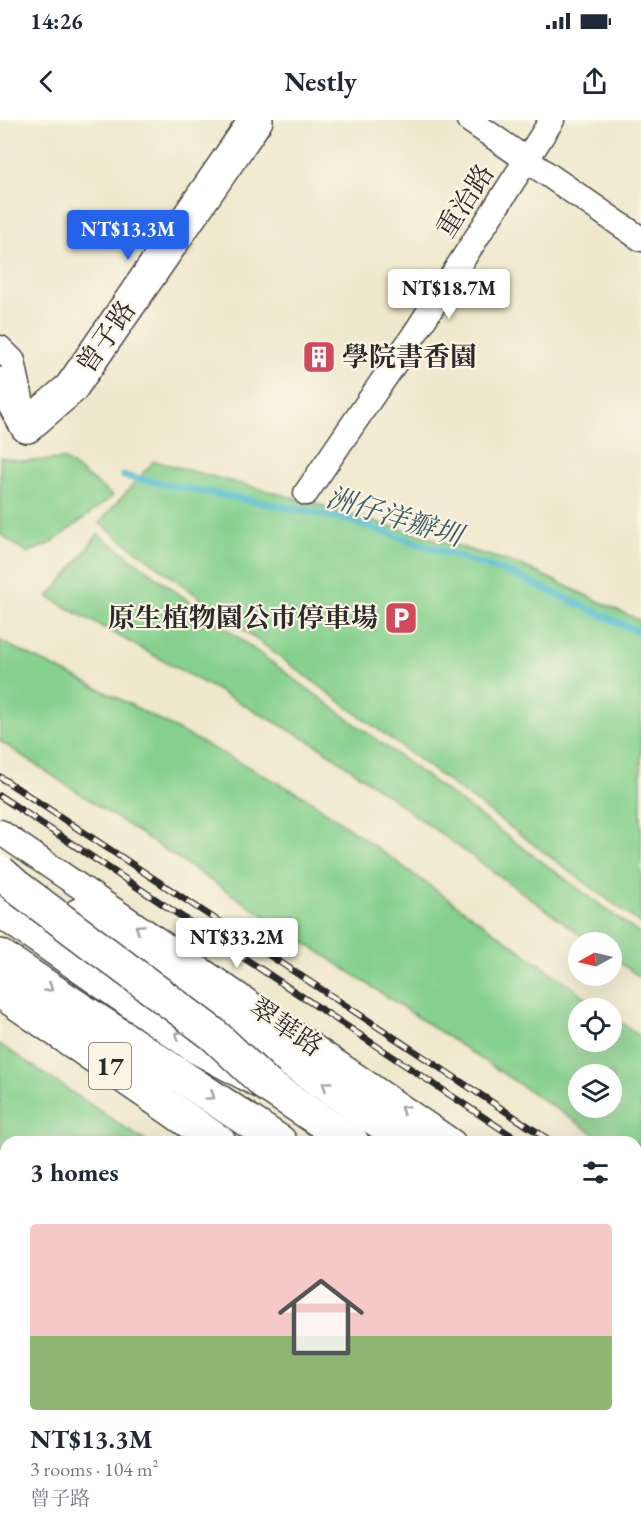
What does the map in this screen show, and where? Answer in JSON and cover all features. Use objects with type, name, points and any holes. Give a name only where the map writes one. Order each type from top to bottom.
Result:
[{"type":"main road","name":"曾子路","points":[[13,423],[71,388],[255,120]]},
{"type":"main road","points":[[0,384],[6,389],[13,423]]},
{"type":"main road","points":[[0,874],[213,1034],[267,1085]]},
{"type":"main road","name":"翠華路","points":[[0,874],[62,903],[400,1136]]},
{"type":"main road","points":[[0,910],[197,1047],[267,1085],[343,1136]]},
{"type":"main road","points":[[0,956],[271,1136]]},
{"type":"main road","name":"17","points":[[6,997],[210,1136]]},
{"type":"street","points":[[469,120],[641,240]]},
{"type":"street","name":"重治路","points":[[306,493],[417,332],[552,120]]},
{"type":"street","points":[[0,348],[13,361],[13,423]]},
{"type":"street","name":"翠華路","points":[[0,832],[444,1136]]},
{"type":"green space","points":[[0,457],[23,461],[64,459],[113,496],[50,544],[27,553],[0,534]]},
{"type":"green space","points":[[154,461],[310,502],[521,565],[641,621],[641,924],[99,523]]},
{"type":"green space","points":[[98,534],[641,935],[641,978],[622,964],[622,932],[577,932],[320,747],[48,597]]},
{"type":"green space","points":[[0,641],[114,696],[307,798],[587,998],[568,998],[568,1052],[622,1052],[622,1023],[641,1037],[641,1136],[597,1136],[570,1118],[622,1118],[622,1064],[568,1064],[568,1117],[0,741]]},
{"type":"green space","points":[[0,1044],[138,1136],[0,1136]]},
{"type":"waterway","name":"洲仔洋瓣圳","points":[[124,476],[345,519],[515,575],[641,633]]},
{"type":"railway","points":[[0,777],[543,1136]]},
{"type":"railway","points":[[0,796],[512,1136]]},
{"type":"place","name":"學院書香園","points":[[319,357]]},
{"type":"place","name":"原生植物園公巿停車場","points":[[401,618]]}]
